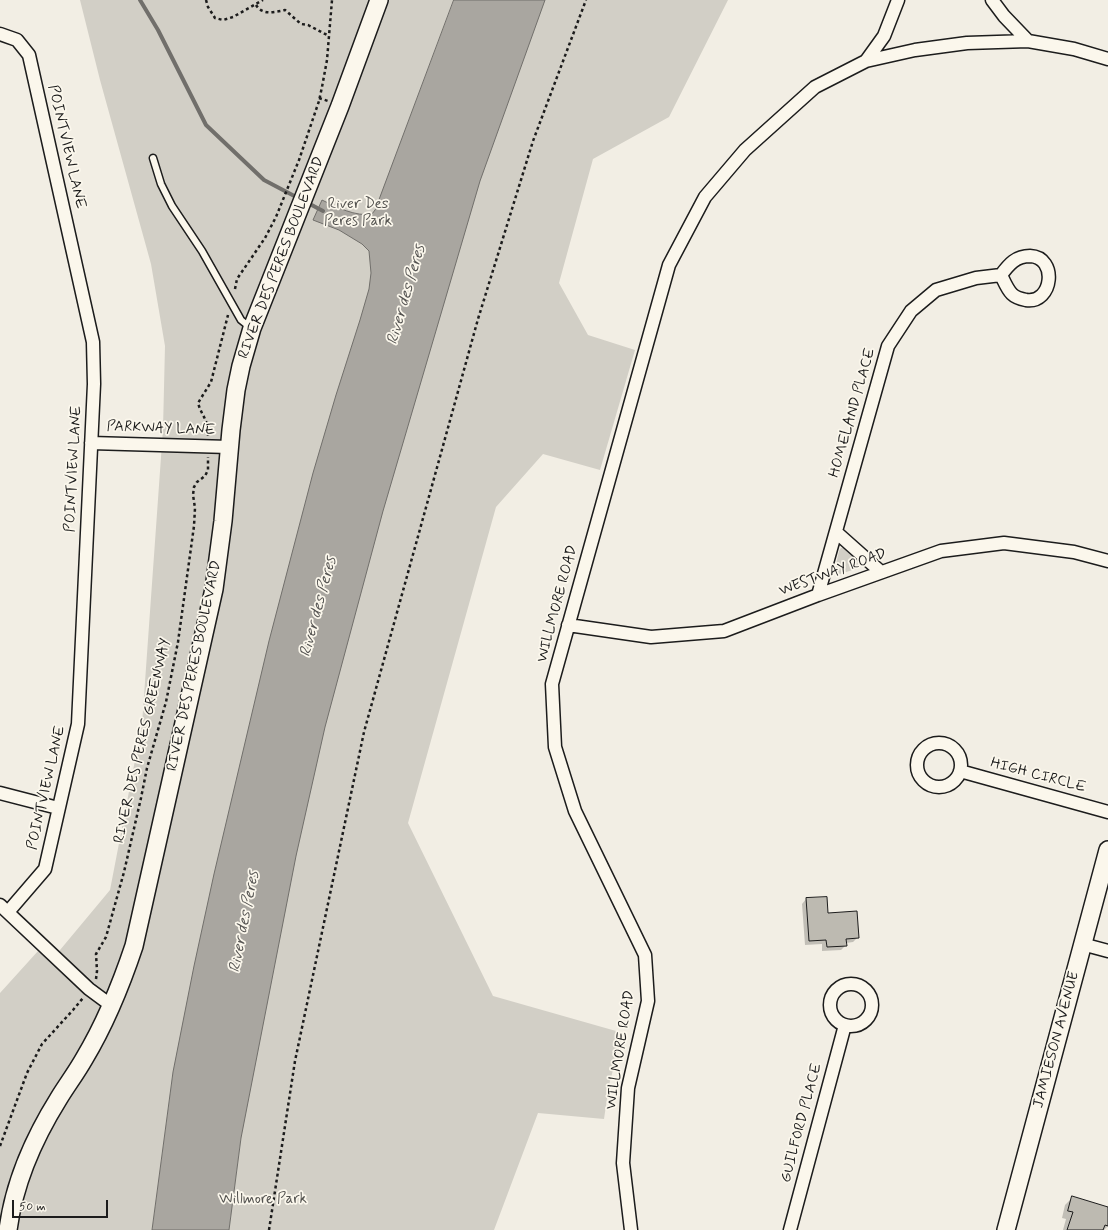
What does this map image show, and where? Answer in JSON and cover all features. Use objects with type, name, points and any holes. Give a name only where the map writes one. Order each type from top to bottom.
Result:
[{"type":"main road","name":"RIVER DES PERES BOULEVARD","points":[[8,1230],[18,1185],[36,1140],[60,1096],[84,1059],[112,1006],[129,960],[138,928],[167,794],[210,612],[221,542],[229,447],[238,378],[252,328],[379,0]]},
{"type":"main road","name":"JAMIESON AVENUE","points":[[1006,1230],[1108,850]]},
{"type":"street","name":"WILLMORE ROAD","points":[[866,61],[884,36],[898,0]]},
{"type":"street","points":[[992,0],[1004,16],[1028,40]]},
{"type":"street","name":"POINTVIEW LANE","points":[[0,34],[17,40],[29,55],[93,342],[94,384],[78,724],[45,869],[4,908]]},
{"type":"street","name":"WILLMORE ROAD","points":[[631,1230],[623,1163],[628,1088],[648,1001],[645,955],[575,811],[555,747],[552,684],[669,265],[705,198],[745,150],[815,87],[866,61],[922,49],[967,43],[1028,40],[1074,49],[1108,59]]},
{"type":"street","name":"HOMELAND PLACE","points":[[818,595],[888,346],[911,311],[936,290],[976,278],[1001,275]]},
{"type":"street","name":"PARKWAY LANE","points":[[91,443],[229,447]]},
{"type":"street","points":[[836,532],[881,572]]},
{"type":"street","name":"WESTWAY ROAD","points":[[568,625],[652,637],[724,631],[940,551],[1004,543],[1074,552],[1108,561]]},
{"type":"street","name":"HIGH CIRCLE","points":[[960,771],[1108,812]]},
{"type":"street","points":[[0,793],[58,808]]},
{"type":"street","points":[[4,908],[89,989],[112,1006]]},
{"type":"street","points":[[1082,944],[1108,951]]},
{"type":"street","name":"GUILFORD PLACE","points":[[790,1230],[845,1025]]},
{"type":"lane","points":[[153,158],[161,184],[172,206],[202,251],[241,320],[252,328]]},
{"type":"path","points":[[206,0],[208,7],[215,18],[223,20],[233,17],[263,0]]},
{"type":"path","points":[[208,438],[209,428],[198,403],[211,382],[237,279],[265,238],[276,217],[299,160],[319,101],[327,60],[332,0]]},
{"type":"path","points":[[269,1230],[295,1061],[364,732],[478,319],[533,141],[586,0]]},
{"type":"path","points":[[256,5],[258,8],[267,13],[286,10],[302,24],[329,36]]},
{"type":"path","name":"RIVER DES PERES GREENWAY","points":[[96,980],[96,954],[106,937],[120,886],[147,768],[166,702],[178,642],[194,526],[195,508],[192,495],[197,482],[205,476],[208,470],[208,459]]},
{"type":"path","points":[[0,1146],[27,1074],[42,1044],[84,997]]},
{"type":"green space","name":"River Des Peres Park","points":[[80,0],[728,0],[669,117],[593,159],[559,283],[588,335],[635,350],[600,470],[543,454],[496,507],[408,823],[493,996],[623,1033],[609,1085],[604,1119],[538,1113],[494,1230],[229,1230],[241,1138],[173,1073],[152,1230],[0,1230],[0,993],[38,951],[50,962],[110,890],[142,724],[163,429],[165,346],[151,264],[100,80]]},
{"type":"green space","points":[[841,548],[844,548],[860,562],[861,567],[840,574],[834,573]]},
{"type":"water","name":"River des Peres","points":[[454,0],[545,0],[480,181],[383,511],[325,727],[296,856],[241,1138],[229,1230],[152,1230],[173,1072],[214,874],[269,641],[313,473],[369,289],[371,273],[369,251],[362,244],[339,230],[313,220],[322,200],[333,206],[353,213],[366,215],[372,214],[375,210]]},
{"type":"building","points":[[827,897],[828,913],[857,911],[859,938],[846,939],[847,946],[827,947],[826,940],[809,941],[806,898]]},
{"type":"building","points":[[1072,1196],[1108,1207],[1108,1226],[1105,1225],[1103,1230],[1067,1230],[1073,1212],[1068,1211]]},
{"type":"waterway","points":[[140,0],[158,30],[206,125],[264,180],[300,199]]},
{"type":"waterway","points":[[306,202],[323,211]]},
{"type":"park label","name":"Willmore Park","points":[[263,1200]]}]
